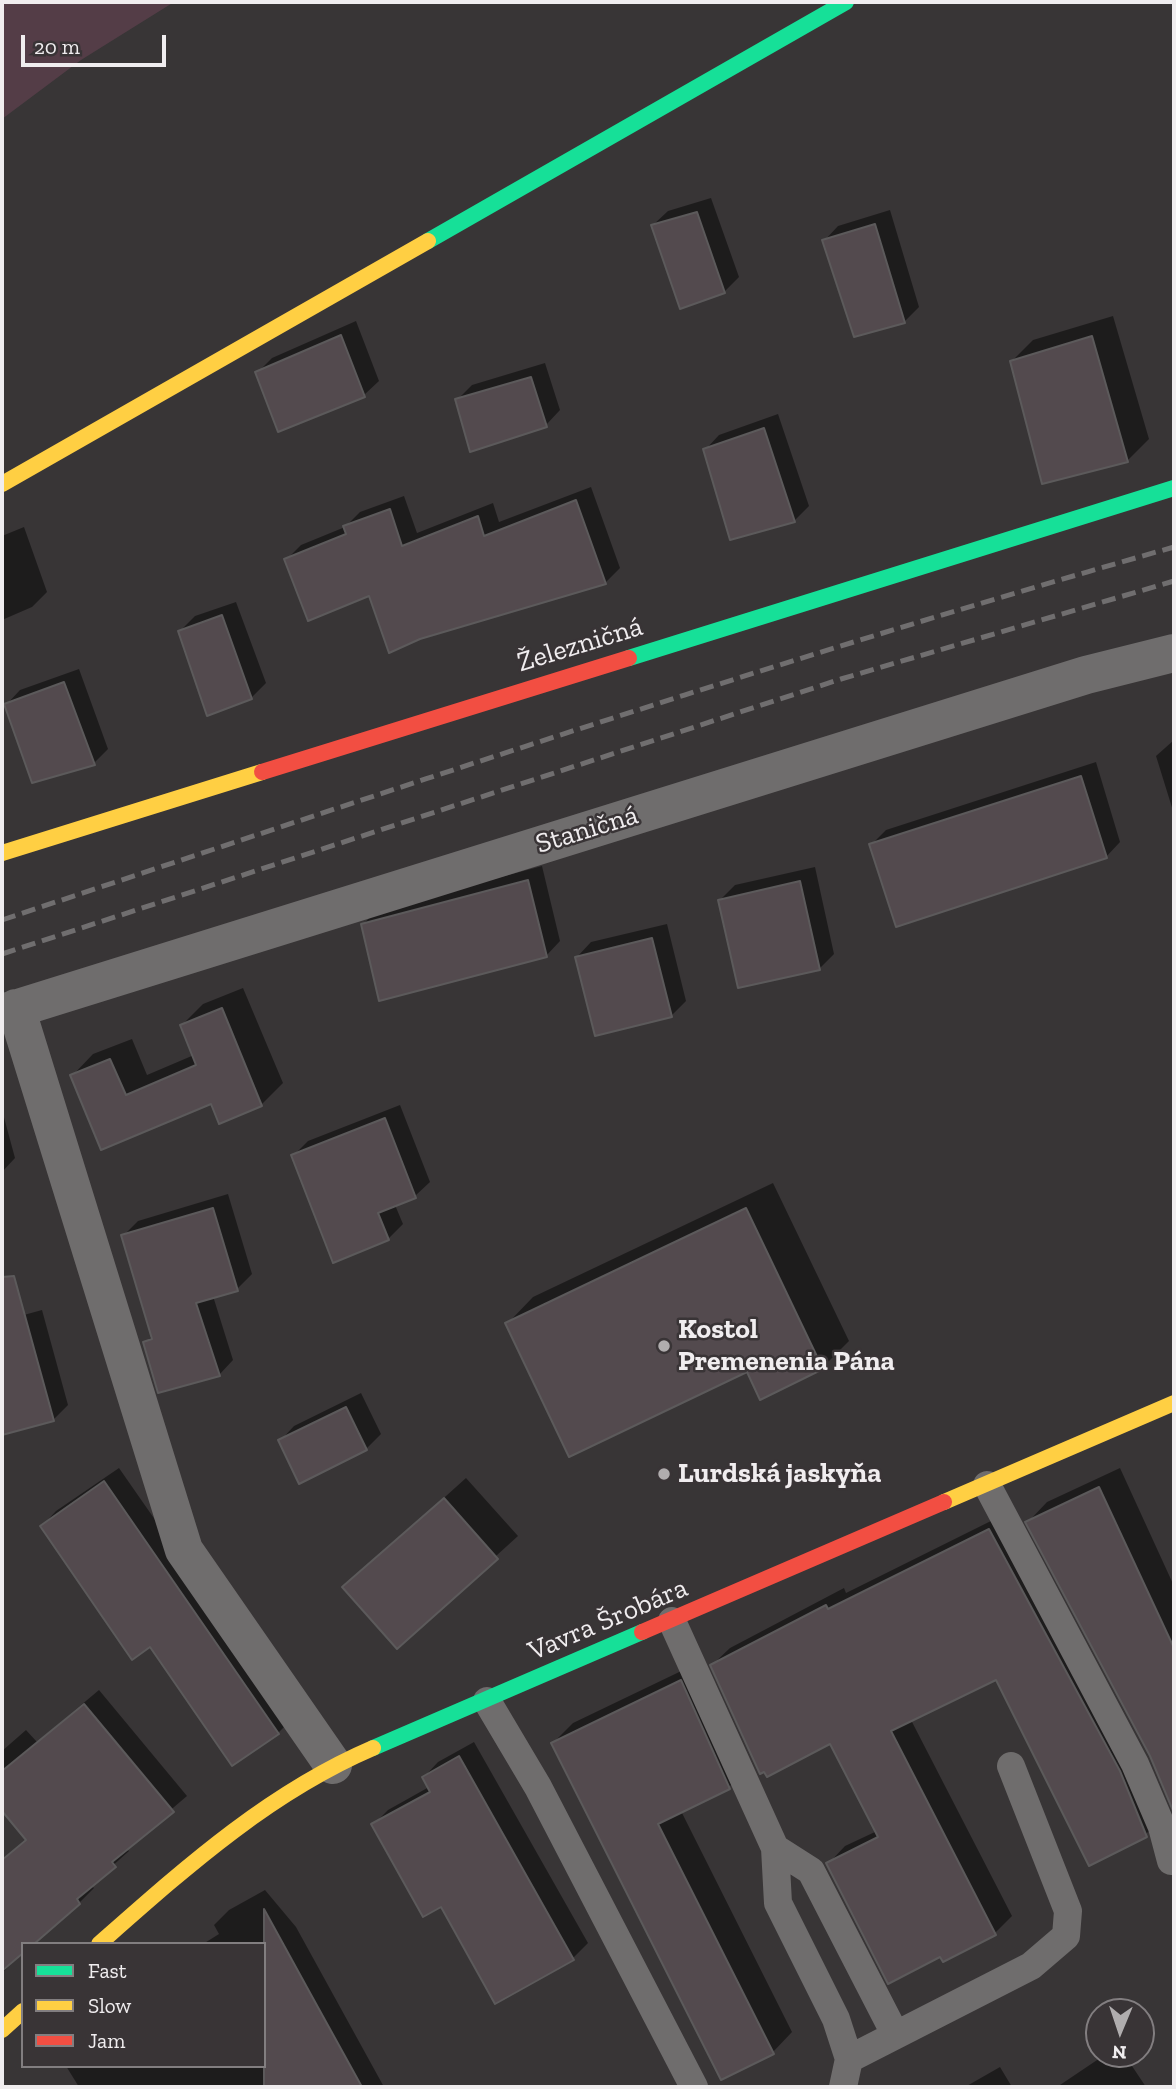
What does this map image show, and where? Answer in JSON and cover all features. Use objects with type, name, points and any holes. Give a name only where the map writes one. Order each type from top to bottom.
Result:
[{"type":"street","points":[[2,484],[846,2]]},
{"type":"street","name":"Železničná","points":[[2,853],[1174,488]]},
{"type":"street","name":"Staničná","points":[[9,1011],[1073,679],[1174,653]]},
{"type":"street","points":[[9,1011],[184,1550],[333,1765]]},
{"type":"street","name":"Vavra Šrobára","points":[[101,1942],[215,1842],[333,1765],[1174,1404]]},
{"type":"street","points":[[2,2029],[21,2013]]},
{"type":"lane","points":[[987,1485],[1135,1764],[1162,1827],[1171,1861]]},
{"type":"lane","points":[[672,1621],[775,1848],[778,1903],[836,2020],[849,2059],[843,2087]]},
{"type":"lane","points":[[487,1701],[538,1787],[694,2087]]},
{"type":"lane","points":[[849,2059],[1031,1966],[1066,1936],[1068,1911],[1011,1766]]},
{"type":"lane","points":[[775,1848],[811,1871],[894,2034]]},
{"type":"shaded area","points":[[2,2],[174,2],[81,60],[2,119]]},
{"type":"building","points":[[697,212],[725,293],[680,309],[651,225]]},
{"type":"building","points":[[875,224],[905,323],[854,337],[822,240]]},
{"type":"building","points":[[341,335],[365,397],[278,432],[255,372]]},
{"type":"building","points":[[1092,336],[1128,462],[1042,484],[1010,361]]},
{"type":"building","points":[[531,377],[547,427],[470,452],[455,399]]},
{"type":"building","points":[[764,428],[795,522],[730,540],[703,449]]},
{"type":"building","points":[[576,500],[606,584],[420,639],[389,653],[369,596],[308,621],[284,559],[346,534],[343,526],[390,509],[402,546],[478,516],[484,536]]},
{"type":"building","points":[[222,615],[252,699],[207,716],[178,631]]},
{"type":"building","points":[[64,682],[95,765],[32,783],[4,704]]},
{"type":"building","points":[[1081,776],[1107,858],[896,927],[869,844]]},
{"type":"building","points":[[528,880],[547,957],[379,1001],[361,924]]},
{"type":"building","points":[[800,881],[820,970],[738,988],[718,900]]},
{"type":"building","points":[[652,938],[672,1017],[595,1036],[575,957]]},
{"type":"building","points":[[222,1008],[262,1106],[219,1124],[211,1104],[101,1150],[70,1075],[110,1059],[126,1095],[196,1065],[180,1025]]},
{"type":"building","points":[[385,1118],[416,1198],[378,1213],[389,1240],[333,1263],[291,1155]]},
{"type":"building","points":[[213,1208],[238,1291],[196,1303],[220,1376],[158,1393],[143,1342],[152,1339],[121,1235]]},
{"type":"building","name":"Kostol Premenenia Pána","points":[[746,1208],[823,1369],[760,1400],[747,1372],[569,1457],[505,1323]]},
{"type":"building","points":[[14,1276],[54,1421],[2,1435],[2,1277]]},
{"type":"building","points":[[346,1407],[367,1450],[299,1484],[278,1440]]},
{"type":"building","points":[[104,1481],[279,1734],[232,1766],[150,1647],[132,1660],[40,1526]]},
{"type":"building","points":[[1099,1487],[1174,1648],[1174,1813],[1150,1756],[1025,1522]]},
{"type":"building","points":[[444,1498],[498,1559],[397,1649],[342,1587]]},
{"type":"building","points":[[989,1529],[1120,1771],[1147,1837],[1089,1866],[996,1680],[891,1731],[996,1935],[943,1962],[940,1957],[888,1984],[826,1863],[878,1837],[830,1744],[767,1777],[764,1772],[760,1774],[710,1665],[826,1605],[828,1609]]},
{"type":"building","points":[[681,1680],[730,1789],[658,1824],[774,2054],[721,2080],[551,1743]]},
{"type":"building","points":[[84,1704],[174,1812],[112,1862],[116,1867],[77,1899],[80,1904],[36,1942],[21,1942],[21,1955],[2,1971],[2,1860],[26,1840],[2,1811],[2,1771]]},
{"type":"building","points":[[459,1756],[574,1960],[495,2004],[441,1907],[423,1917],[371,1824],[430,1792],[422,1777]]},
{"type":"building","points":[[264,1909],[362,2087],[264,2087]]},
{"type":"railway","points":[[2,920],[732,680],[1174,547]]},
{"type":"railway","points":[[2,954],[841,679],[1174,581]]},
{"type":"traffic: fast","points":[[428,241],[846,2]]},
{"type":"traffic: fast","points":[[629,658],[1174,488]]},
{"type":"traffic: fast","points":[[373,1748],[642,1632]]},
{"type":"traffic: slow","points":[[2,484],[428,241]]},
{"type":"traffic: slow","points":[[2,853],[262,772]]},
{"type":"traffic: slow","points":[[944,1502],[1174,1403]]},
{"type":"traffic: slow","points":[[101,1942],[195,1861],[263,1810],[335,1766],[373,1748]]},
{"type":"traffic: slow","points":[[2,2030],[21,2013]]},
{"type":"traffic: jam","points":[[262,772],[629,658]]},
{"type":"traffic: jam","points":[[642,1632],[944,1502]]},
{"type":"place","name":"Kostol Premenenia Pána","points":[[664,1346]]},
{"type":"place","name":"Lurdská jaskyňa","points":[[664,1474]]}]
